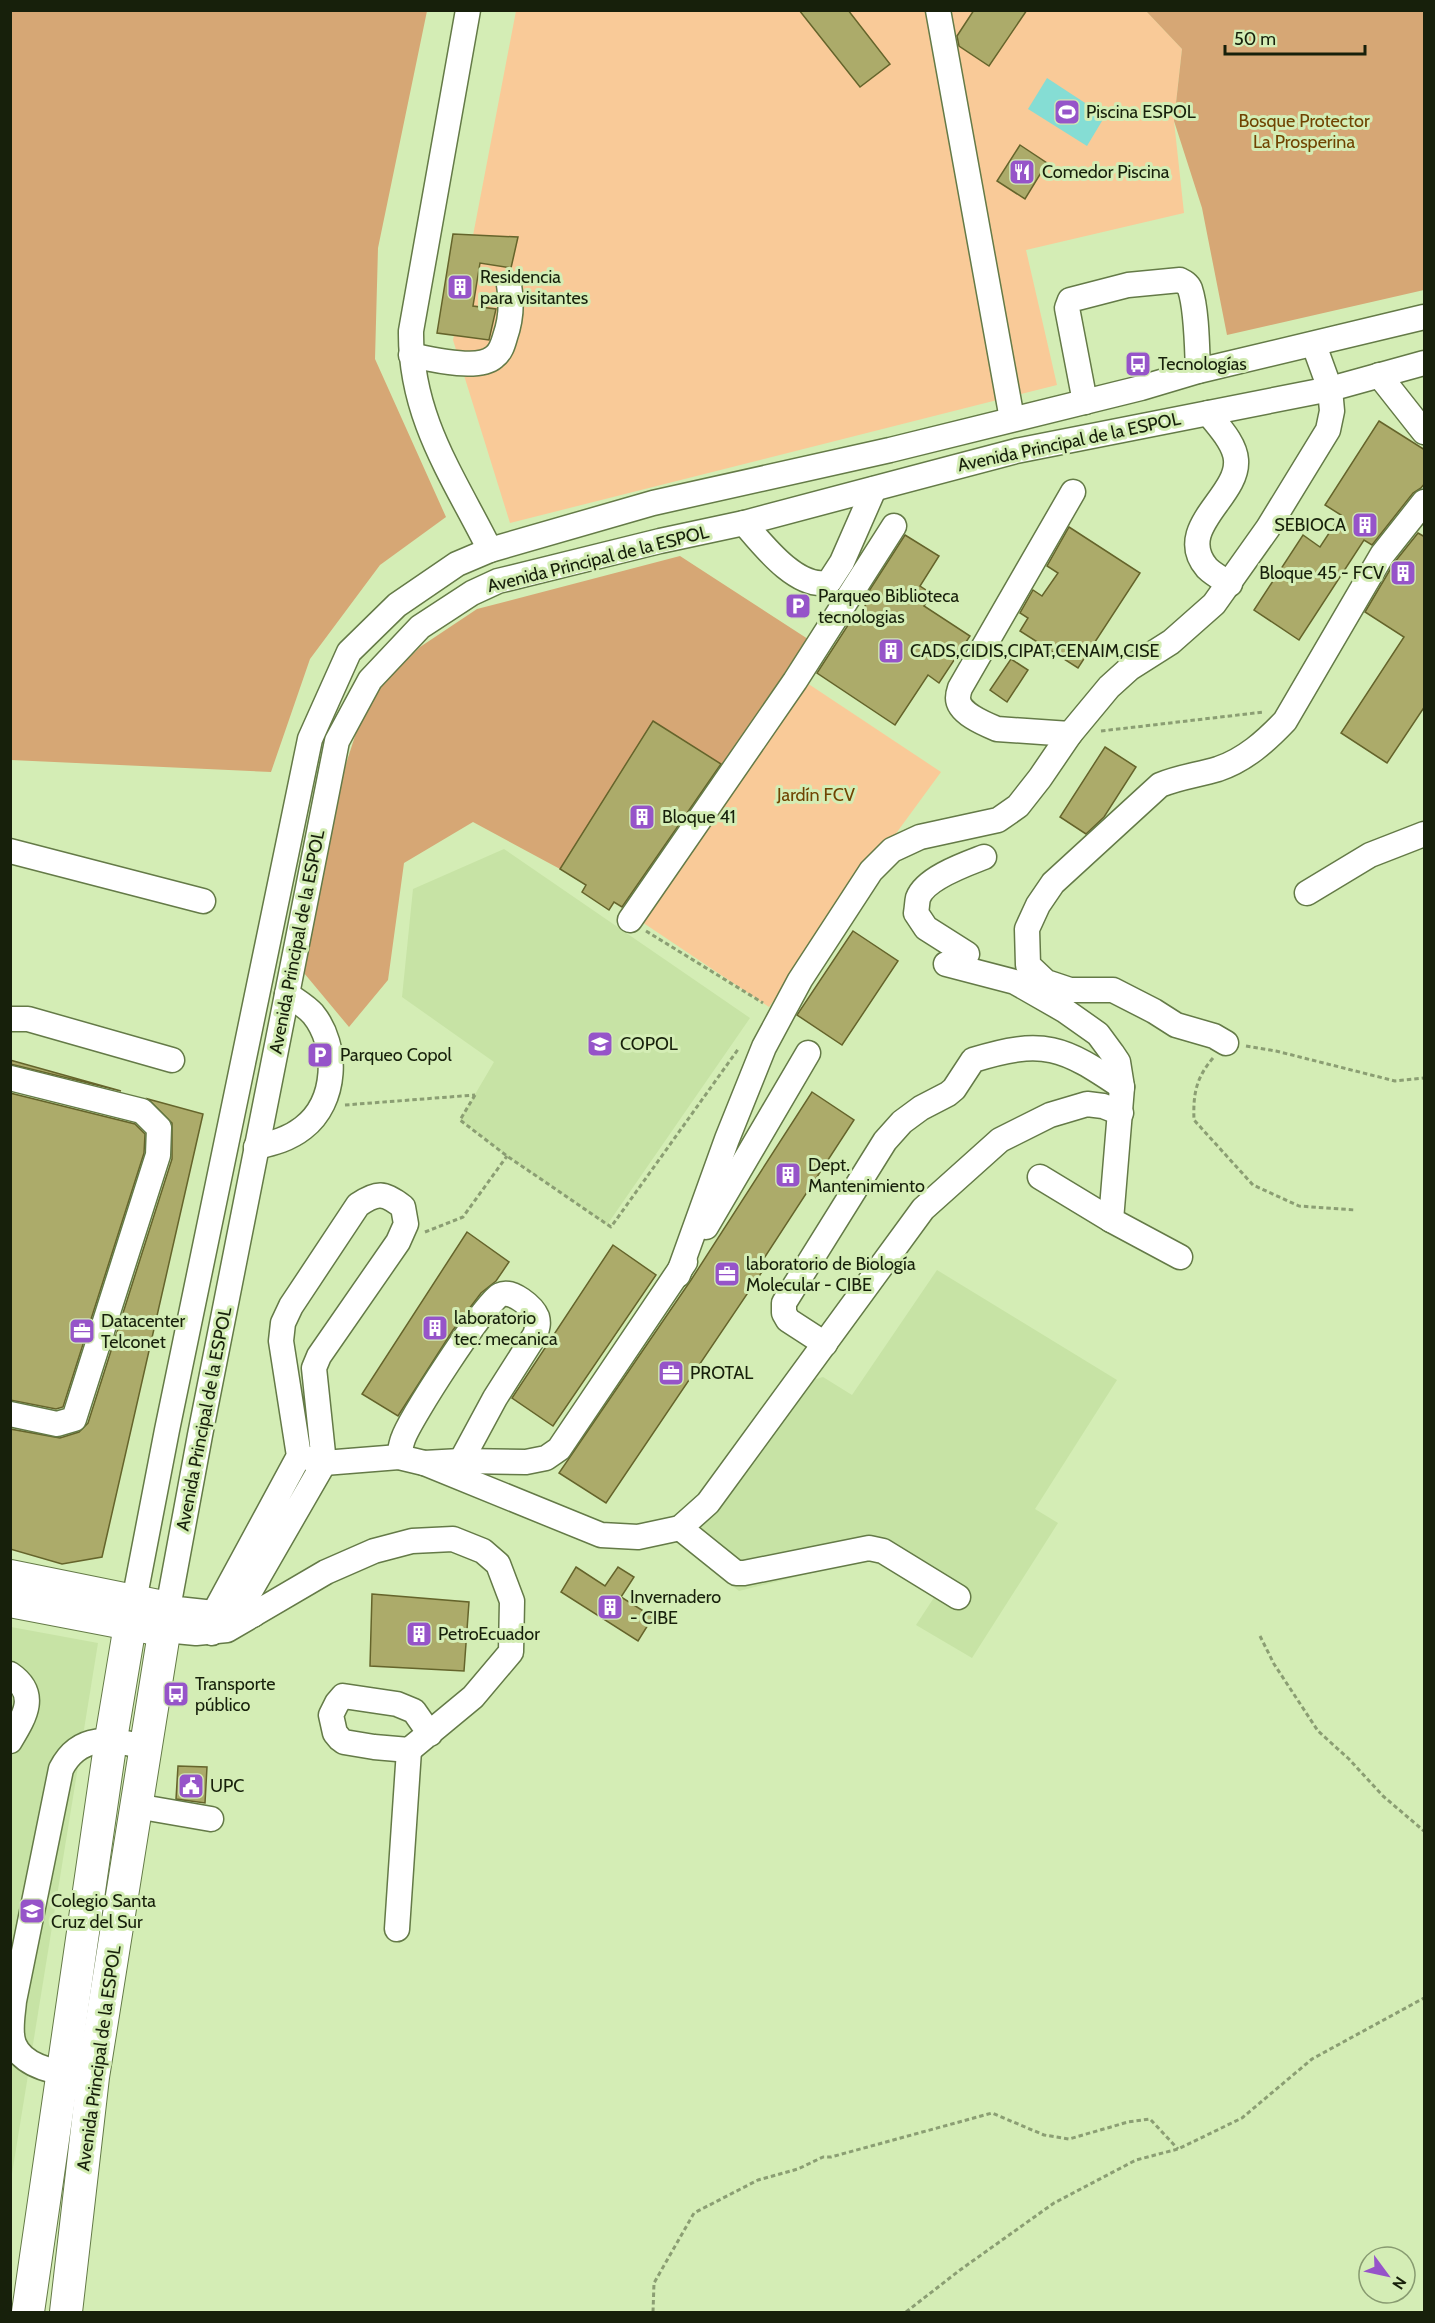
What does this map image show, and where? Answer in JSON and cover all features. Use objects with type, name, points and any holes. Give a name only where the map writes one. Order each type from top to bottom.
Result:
[{"type":"main road","points":[[10,1576],[132,1613]]},
{"type":"main road","points":[[10,1601],[132,1613],[167,1619]]},
{"type":"main road","name":"Avenida Principal de la ESPOL","points":[[28,2313],[61,2073],[132,1613]]},
{"type":"main road","name":"Avenida Principal de la ESPOL","points":[[66,2313],[93,2077],[167,1619]]},
{"type":"street","points":[[468,10],[411,331],[411,355],[414,382],[424,418],[490,550]]},
{"type":"street","points":[[938,10],[1012,419]]},
{"type":"street","points":[[1085,402],[1067,308],[1070,300],[1128,285],[1180,279],[1184,281],[1190,288],[1198,371]]},
{"type":"street","points":[[411,355],[445,362],[476,363],[493,359],[501,350],[508,330],[512,300],[509,285]]},
{"type":"street","name":"Avenida Principal de la ESPOL","points":[[132,1613],[167,1430],[310,739],[349,652],[397,605],[457,564],[490,550],[653,503],[890,450],[1141,388],[1198,371],[1425,317]]},
{"type":"street","points":[[678,1275],[727,1139],[764,1047],[800,980],[871,871],[892,850],[920,837],[998,820],[1018,807],[1070,734],[1109,687],[1192,624],[1214,604],[1230,584],[1328,430],[1331,400],[1314,345]]},
{"type":"street","name":"Avenida Principal de la ESPOL","points":[[167,1619],[256,1147],[337,741],[370,680],[420,627],[472,593],[498,581],[744,523],[1016,451],[1208,413],[1331,400],[1425,363]]},
{"type":"street","points":[[1383,380],[1425,375]]},
{"type":"street","points":[[1383,380],[1425,432]]},
{"type":"street","points":[[1141,388],[1146,426]]},
{"type":"street","points":[[1208,413],[1233,449],[1236,462],[1233,480],[1206,518],[1198,538],[1200,557],[1209,569],[1230,584]]},
{"type":"street","points":[[890,450],[901,480]]},
{"type":"street","points":[[744,523],[777,560],[797,575],[820,585],[829,582],[842,562],[874,489]]},
{"type":"street","points":[[1070,734],[997,729],[986,725],[961,708],[958,698],[960,688],[1073,492]]},
{"type":"street","points":[[1226,1043],[1214,1036],[1176,1025],[1113,990],[1070,990],[1046,982],[1028,965],[1027,929],[1038,904],[1053,883],[1146,796],[1160,785],[1178,777],[1218,769],[1244,757],[1285,721],[1382,555],[1425,502]]},
{"type":"street","points":[[653,503],[660,541]]},
{"type":"street","points":[[630,920],[795,681],[894,526]]},
{"type":"street","points":[[457,564],[472,593]]},
{"type":"street","points":[[1307,893],[1370,855],[1425,834]]},
{"type":"street","points":[[10,851],[203,901]]},
{"type":"street","points":[[968,954],[926,928],[916,913],[919,896],[942,876],[984,857]]},
{"type":"street","points":[[946,964],[1015,982],[1064,1010],[1098,1034],[1118,1062],[1122,1088],[1121,1113],[1111,1220]]},
{"type":"street","points":[[256,1147],[282,1141],[305,1127],[322,1106],[332,1075],[328,1042],[312,1014],[287,994]]},
{"type":"street","points":[[10,1019],[28,1018],[172,1060]]},
{"type":"street","points":[[825,1344],[788,1320],[784,1314],[784,1303],[885,1142],[902,1122],[954,1089],[973,1059],[1022,1047],[1049,1049],[1072,1055],[1122,1088]]},
{"type":"street","points":[[424,1463],[526,1462],[546,1458],[559,1449],[678,1275],[808,1053]]},
{"type":"street","points":[[10,1078],[142,1111],[159,1128],[158,1155],[74,1419],[57,1424],[10,1414]]},
{"type":"street","points":[[299,1456],[324,1463],[399,1457],[424,1463],[601,1535],[638,1537],[680,1528],[708,1503],[923,1209],[1000,1140],[1050,1115],[1087,1104],[1103,1106],[1121,1113]]},
{"type":"street","points":[[1040,1177],[1111,1220],[1180,1257]]},
{"type":"street","points":[[372,1195],[389,1195],[403,1207],[406,1224],[398,1242],[319,1356],[314,1368],[324,1463],[229,1621],[299,1456],[281,1341],[287,1315],[358,1205],[372,1195]]},
{"type":"street","points":[[399,1457],[403,1439],[428,1395],[485,1309],[500,1295],[507,1293],[525,1303],[536,1316],[538,1326],[535,1335],[495,1398],[461,1461]]},
{"type":"street","points":[[680,1528],[736,1573],[869,1548],[883,1551],[958,1597]]},
{"type":"street","points":[[167,1619],[229,1621],[326,1572],[374,1551],[412,1541],[453,1539],[483,1551],[498,1564],[512,1601],[511,1652],[473,1697],[430,1734],[409,1750],[344,1742],[335,1732],[332,1715],[343,1696],[397,1704],[414,1711],[430,1734]]},
{"type":"street","points":[[10,1674],[21,1682],[27,1695],[27,1708],[10,1741]]},
{"type":"street","points":[[93,2077],[61,2073],[37,2065],[14,2045],[12,2032],[14,2001],[61,1769],[68,1756],[76,1749],[91,1743],[111,1739],[146,1747]]},
{"type":"street","points":[[397,1929],[409,1750]]},
{"type":"street","points":[[136,1806],[211,1819]]},
{"type":"path","points":[[1070,734],[1293,708]]},
{"type":"path","points":[[630,920],[769,1007]]},
{"type":"path","points":[[1355,1210],[1299,1206],[1253,1185],[1194,1120],[1193,1096],[1205,1067],[1226,1043],[1276,1051],[1395,1081],[1425,1078]]},
{"type":"path","points":[[322,1106],[475,1095],[460,1120],[507,1156],[611,1227],[741,1045]]},
{"type":"path","points":[[398,1242],[463,1217],[507,1156]]},
{"type":"path","points":[[1260,1636],[1318,1731],[1349,1759],[1383,1797],[1425,1831]]},
{"type":"path","points":[[906,2313],[960,2270],[1054,2203],[1136,2160],[1178,2149],[1242,2118],[1312,2059],[1425,1998]]},
{"type":"path","points":[[653,2313],[654,2283],[694,2213],[758,2180],[798,2169],[823,2157],[831,2157],[992,2113],[1044,2135],[1069,2139],[1128,2122],[1150,2119],[1178,2149]]},
{"type":"shaded area","name":"COPOL","points":[[504,849],[750,1018],[607,1225],[507,1156],[460,1120],[494,1062],[402,997],[413,889]]},
{"type":"shaded area","points":[[937,1270],[1117,1380],[1035,1509],[1058,1523],[972,1658],[916,1625],[935,1596],[873,1558],[739,1591],[673,1540],[806,1382],[823,1377],[852,1395]]},
{"type":"shaded area","name":"Colegio Santa Cruz del Sur","points":[[11,1627],[98,1643],[11,2180]]},
{"type":"green space","points":[[11,10],[427,11],[378,248],[375,359],[446,517],[380,565],[310,659],[271,772],[11,760]]},
{"type":"green space","points":[[516,11],[1146,11],[1182,49],[1174,121],[1184,213],[1026,250],[1057,385],[510,523],[453,340]]},
{"type":"green space","name":"Bosque Protector La Prosperina","points":[[1146,11],[1424,11],[1424,290],[1227,335],[1202,208],[1174,121],[1182,49]]},
{"type":"green space","points":[[680,556],[811,641],[726,773],[653,722],[560,869],[473,822],[404,863],[388,980],[349,1027],[304,973],[344,770],[367,699],[420,647],[477,609]]},
{"type":"green space","name":"Jardín FCV","points":[[792,673],[941,772],[769,1007],[633,916]]},
{"type":"water","name":"Piscina ESPOL","points":[[1047,78],[1105,116],[1087,146],[1028,109]]},
{"type":"building","points":[[799,10],[848,10],[890,64],[860,87]]},
{"type":"building","points":[[974,10],[1027,10],[989,66],[959,46],[957,36]]},
{"type":"building","name":"Comedor Piscina","points":[[1020,145],[1047,163],[1025,199],[997,181]]},
{"type":"building","name":"Residencia para visitantes","points":[[453,234],[518,237],[511,268],[480,263],[473,306],[496,309],[489,340],[437,333]]},
{"type":"building","name":"SEBIOCA","points":[[1379,421],[1425,450],[1425,483],[1413,493],[1372,545],[1364,540],[1299,640],[1254,610],[1303,535],[1320,547],[1341,515],[1325,505]]},
{"type":"building","points":[[1069,527],[1140,573],[1078,668],[1020,631],[1028,618],[1020,613],[1033,590],[1042,596],[1058,573],[1047,566]]},
{"type":"building","points":[[1418,533],[1425,537],[1425,706],[1387,763],[1341,733],[1404,637],[1365,612],[1394,563]]},
{"type":"building","name":"CADS,CIDIS,CIPAT,CENAIM,CISE","points":[[905,535],[939,556],[920,586],[932,594],[924,606],[970,636],[939,683],[928,675],[895,725],[817,673],[850,622],[853,624],[873,594],[869,591]]},
{"type":"building","points":[[1011,659],[1028,670],[1007,702],[990,690]]},
{"type":"building","name":"Bloque 41","points":[[653,721],[721,764],[622,907],[614,902],[609,910],[582,892],[586,885],[560,869]]},
{"type":"building","points":[[1105,747],[1136,767],[1104,817],[1086,834],[1060,817]]},
{"type":"building","points":[[853,931],[898,961],[842,1045],[797,1015]]},
{"type":"building","points":[[10,1060],[121,1091],[10,1064]]},
{"type":"building","points":[[812,1092],[854,1120],[761,1263],[766,1266],[606,1503],[559,1473],[691,1280]]},
{"type":"building","points":[[10,1093],[135,1124],[145,1134],[144,1153],[63,1407],[56,1409],[10,1400]]},
{"type":"building","points":[[148,1099],[203,1114],[102,1557],[62,1564],[10,1549],[10,1429],[60,1438],[79,1432],[88,1423],[172,1159],[172,1123]]},
{"type":"building","name":"laboratorio tec. mecanica","points":[[467,1232],[509,1262],[496,1281],[481,1293],[453,1330],[398,1416],[362,1394]]},
{"type":"building","points":[[613,1245],[656,1275],[553,1426],[512,1398]]},
{"type":"building","name":"Invernadero - CIBE","points":[[576,1567],[605,1586],[618,1567],[634,1577],[621,1597],[653,1617],[638,1641],[561,1592]]},
{"type":"building","name":"PetroEcuador","points":[[372,1594],[469,1602],[464,1671],[370,1666]]},
{"type":"building","name":"UPC","points":[[178,1766],[207,1767],[205,1803],[176,1799]]},
{"type":"place","name":"Piscina ESPOL","points":[[1067,112]]},
{"type":"place","name":"Comedor Piscina","points":[[1022,172]]},
{"type":"place","name":"Residencia para visitantes","points":[[460,287]]},
{"type":"place","name":"Tecnologías","points":[[1138,364]]},
{"type":"place","name":"SEBIOCA","points":[[1365,525]]},
{"type":"place","name":"Bloque 45 - FCV","points":[[1403,573]]},
{"type":"place","name":"Parqueo Biblioteca tecnologias","points":[[798,606]]},
{"type":"place","name":"CADS,CIDIS,CIPAT,CENAIM,CISE","points":[[891,651]]},
{"type":"place","name":"Bloque 41","points":[[642,817]]},
{"type":"place","name":"COPOL","points":[[600,1044]]},
{"type":"place","name":"Parqueo Copol","points":[[320,1055]]},
{"type":"place","name":"Dept. Mantenimiento","points":[[788,1175]]},
{"type":"place","name":"laboratorio de Biología Molecular - CIBE","points":[[727,1274]]},
{"type":"place","name":"laboratorio tec. mecanica","points":[[435,1328]]},
{"type":"place","name":"Datacenter Telconet","points":[[82,1331]]},
{"type":"place","name":"PROTAL","points":[[671,1373]]},
{"type":"place","name":"Invernadero - CIBE","points":[[610,1607]]},
{"type":"place","name":"PetroEcuador","points":[[419,1634]]},
{"type":"place","name":"Transporte público","points":[[176,1694]]},
{"type":"place","name":"UPC","points":[[191,1786]]},
{"type":"place","name":"Colegio Santa Cruz del Sur","points":[[32,1911]]}]
